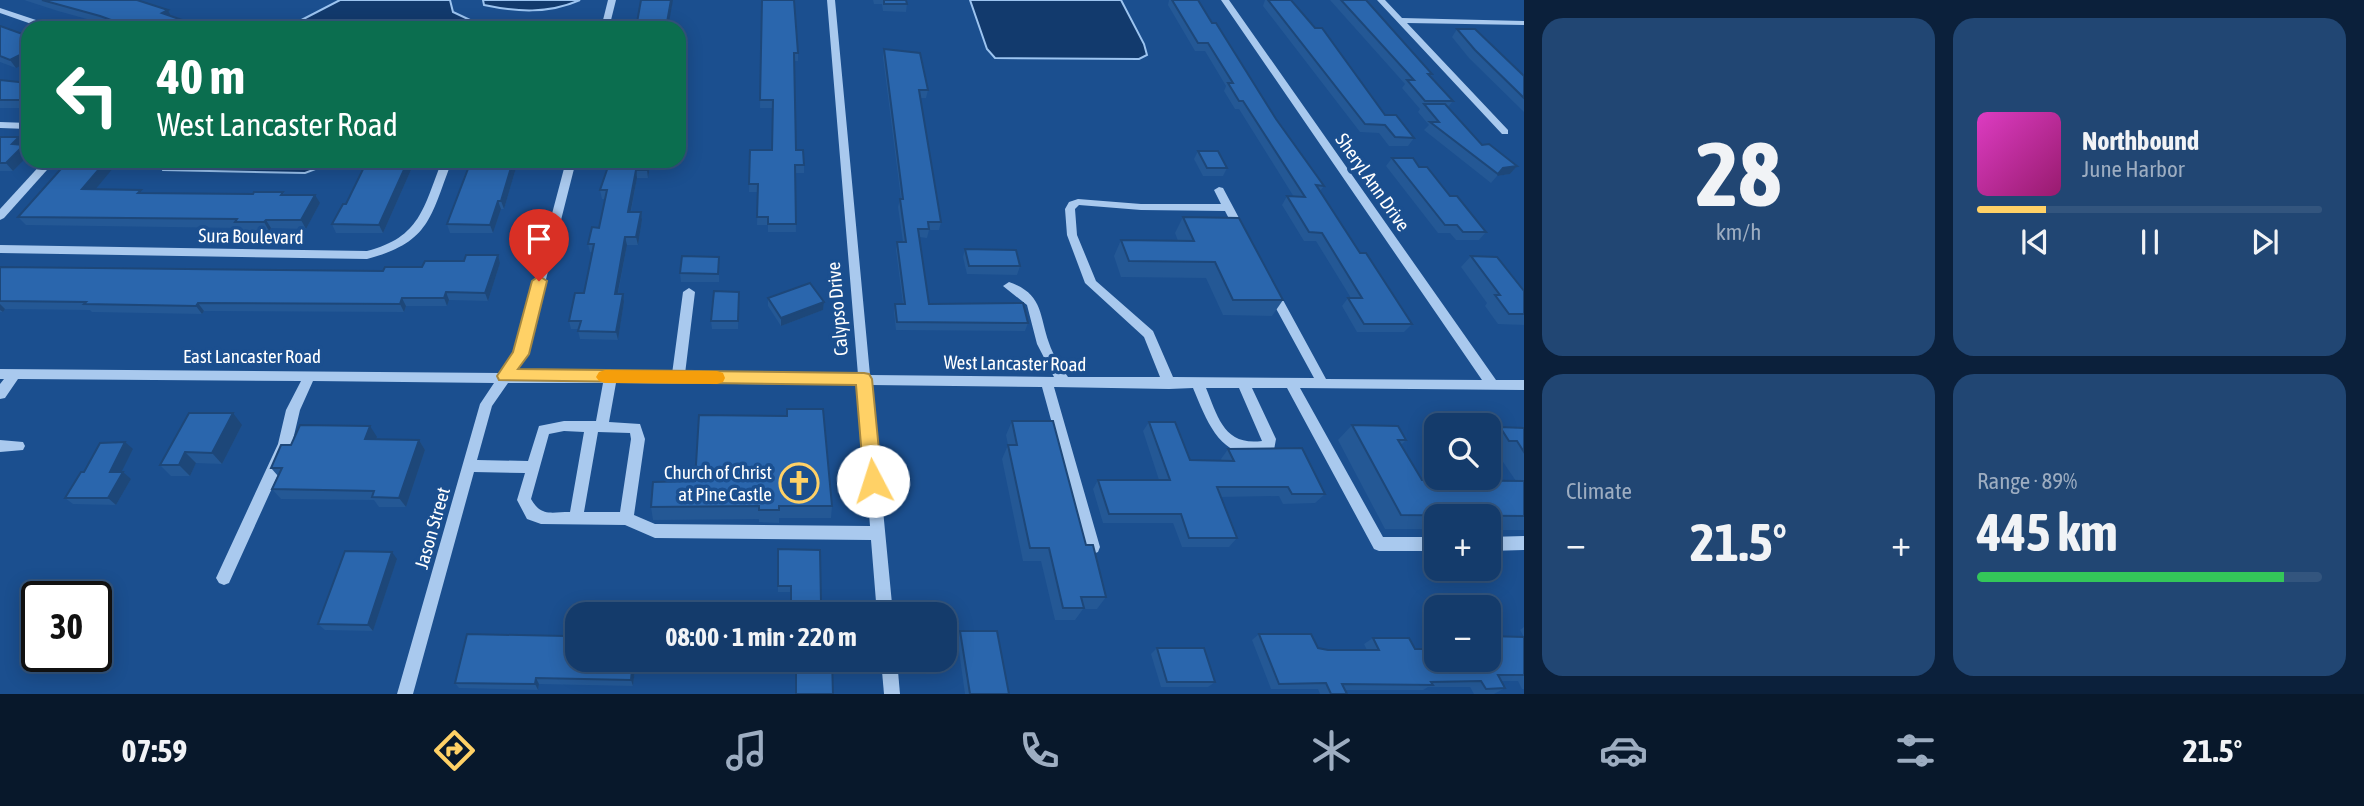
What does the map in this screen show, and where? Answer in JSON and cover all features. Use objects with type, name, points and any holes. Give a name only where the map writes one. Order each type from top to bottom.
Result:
[{"type":"street","points":[[607,21],[612,0]]},
{"type":"street","name":"Calypso Drive","points":[[831,0],[884,602]]},
{"type":"street","name":"Sheryl Ann Drive","points":[[1225,0],[1493,385]]},
{"type":"street","points":[[1381,0],[1505,132]]},
{"type":"street","points":[[0,10],[31,21]]},
{"type":"street","points":[[1401,20],[1524,23]]},
{"type":"street","points":[[0,125],[21,126]]},
{"type":"street","points":[[0,216],[44,168]]},
{"type":"street","name":"Sura Boulevard","points":[[0,249],[367,255],[385,252],[399,247],[416,233],[444,168]]},
{"type":"street","name":"Jason Street","points":[[404,694],[486,404],[521,354],[569,168]]},
{"type":"street","points":[[1219,190],[1248,244]]},
{"type":"street","points":[[1169,384],[1149,334],[1091,283],[1072,235],[1070,209],[1078,202],[1141,207],[1229,208]]},
{"type":"street","points":[[1266,279],[1322,384]]},
{"type":"street","points":[[1009,286],[1020,290],[1033,302],[1045,349],[1065,383]]},
{"type":"street","points":[[678,377],[689,292]]},
{"type":"street","name":"East Lancaster Road","points":[[0,374],[505,376]]},
{"type":"street","points":[[0,394],[15,374]]},
{"type":"street","points":[[224,578],[285,444],[293,410],[310,375]]},
{"type":"street","name":"West Lancaster Road","points":[[505,376],[1047,383],[1524,385]]},
{"type":"street","points":[[576,518],[611,377]]},
{"type":"street","points":[[1047,383],[1093,547]]},
{"type":"street","points":[[1198,384],[1220,433],[1228,442],[1239,448],[1269,446],[1269,439],[1244,384]]},
{"type":"street","points":[[1291,384],[1379,544],[1424,544]]},
{"type":"street","points":[[626,519],[638,431],[628,427],[597,426],[564,426],[544,430],[524,500],[526,508],[541,518],[626,519],[655,531],[878,533]]},
{"type":"street","points":[[0,446],[18,446]]},
{"type":"street","points":[[469,466],[532,467]]},
{"type":"street","points":[[1501,544],[1524,543]]},
{"type":"street","points":[[890,672],[892,694]]},
{"type":"water","points":[[340,0],[450,0],[453,12],[477,21],[300,21]]},
{"type":"water","points":[[483,0],[580,0],[556,8],[532,10],[484,5]]},
{"type":"water","points":[[970,0],[1121,0],[1147,55],[1139,59],[995,58],[987,49]]},
{"type":"water","points":[[162,168],[318,168],[305,173]]},
{"type":"building","points":[[42,0],[137,0],[168,10],[162,13],[185,21],[114,21]]},
{"type":"building","points":[[641,0],[671,0],[667,21],[637,21]]},
{"type":"building","points":[[762,0],[794,0],[798,53],[794,53],[796,150],[803,150],[804,165],[795,165],[796,224],[768,224],[768,217],[757,217],[758,184],[749,184],[750,150],[772,150],[773,100],[760,100]]},
{"type":"building","points":[[884,0],[906,0],[907,4],[884,4]]},
{"type":"building","points":[[1172,0],[1198,0],[1212,23],[1216,23],[1276,119],[1324,186],[1316,185],[1360,253],[1366,253],[1412,324],[1364,324],[1348,298],[1362,298],[1322,233],[1309,232],[1287,196],[1305,197],[1243,101],[1239,101],[1228,83],[1233,83],[1208,43],[1198,43]]},
{"type":"building","points":[[1268,0],[1291,0],[1315,28],[1322,28],[1385,115],[1396,115],[1414,138],[1395,137],[1385,125],[1365,124]]},
{"type":"building","points":[[1341,0],[1366,0],[1453,101],[1425,101],[1407,80],[1414,80]]},
{"type":"building","points":[[0,26],[21,34],[21,54],[10,60],[0,56]]},
{"type":"building","points":[[1457,29],[1475,29],[1524,76],[1524,98],[1475,50]]},
{"type":"building","points":[[884,49],[920,53],[928,90],[919,90],[941,222],[928,222],[929,229],[918,229],[929,304],[1023,303],[1028,323],[897,322],[895,304],[905,304],[897,242],[906,242]]},
{"type":"building","points":[[0,80],[21,82],[21,100],[0,100]]},
{"type":"building","points":[[1424,104],[1445,104],[1482,145],[1489,144],[1517,166],[1503,168],[1498,174],[1430,122],[1439,122]]},
{"type":"building","points":[[0,137],[19,137],[12,144],[21,145],[21,148],[6,163],[0,163]]},
{"type":"building","points":[[1198,151],[1218,151],[1227,168],[1207,168]]},
{"type":"building","points":[[1392,158],[1413,158],[1419,167],[1427,167],[1450,196],[1457,196],[1486,232],[1463,232],[1457,225],[1445,225]]},
{"type":"building","points":[[62,168],[100,168],[82,189],[141,190],[138,193],[283,192],[281,195],[315,195],[301,220],[235,222],[237,219],[18,217]]},
{"type":"building","points":[[364,168],[405,168],[379,225],[332,224],[343,204],[346,204]]},
{"type":"building","points":[[468,168],[511,168],[490,225],[447,224]]},
{"type":"building","points":[[608,168],[647,168],[636,170],[628,212],[641,212],[636,237],[625,237],[615,294],[623,294],[616,332],[578,331],[581,321],[569,321],[575,293],[584,293],[594,244],[588,244],[592,227],[599,228],[607,190],[600,190]]},
{"type":"building","points":[[1183,217],[1239,218],[1283,300],[1233,300],[1215,262],[1129,261],[1121,240],[1194,241]]},
{"type":"building","points":[[965,249],[1016,250],[1020,266],[969,266]]},
{"type":"building","points":[[466,255],[498,255],[485,293],[446,292],[444,298],[402,298],[400,304],[198,303],[196,306],[0,301],[0,267],[383,271],[385,267],[422,267],[425,261],[464,261]]},
{"type":"building","points":[[682,256],[719,257],[718,274],[680,273]]},
{"type":"building","points":[[1471,256],[1497,257],[1524,291],[1524,314],[1509,314],[1495,295],[1500,295]]},
{"type":"building","points":[[810,283],[824,302],[781,318],[768,298]]},
{"type":"building","points":[[714,291],[739,292],[738,321],[711,321]]},
{"type":"building","points":[[787,409],[823,409],[832,506],[779,506],[779,510],[759,510],[759,506],[651,507],[653,482],[695,481],[699,415],[787,416]]},
{"type":"building","points":[[189,413],[233,413],[212,453],[185,452],[179,465],[160,465]]},
{"type":"building","points":[[1012,421],[1053,421],[1086,545],[1093,545],[1106,597],[1081,597],[1084,608],[1063,608],[1049,548],[1030,548],[1008,445],[1017,445]]},
{"type":"building","points":[[1149,422],[1175,422],[1190,460],[1234,461],[1228,449],[1302,448],[1325,494],[1292,494],[1288,487],[1217,487],[1237,538],[1189,538],[1181,514],[1109,514],[1098,480],[1170,480]]},
{"type":"building","points":[[300,425],[370,426],[365,439],[419,440],[399,498],[372,497],[374,491],[272,489],[282,468],[271,468],[281,445],[291,445]]},
{"type":"building","points":[[1352,425],[1398,426],[1406,440],[1398,440],[1424,480],[1424,490],[1501,490],[1501,481],[1524,481],[1524,516],[1501,516],[1501,504],[1424,504],[1424,515],[1401,515]]},
{"type":"building","points":[[1501,427],[1524,428],[1524,452],[1517,441],[1509,441]]},
{"type":"building","points":[[125,442],[110,472],[123,472],[108,498],[65,498],[100,443]]},
{"type":"building","points":[[778,549],[820,550],[821,602],[791,602],[791,586],[778,586]]},
{"type":"building","points":[[345,551],[392,552],[368,625],[318,624]]},
{"type":"building","points":[[960,631],[997,631],[1009,694],[970,694]]},
{"type":"building","points":[[467,634],[565,636],[565,672],[632,672],[631,680],[536,678],[535,684],[455,683]]},
{"type":"building","points":[[1259,634],[1311,634],[1318,648],[1328,650],[1379,650],[1373,638],[1409,638],[1415,649],[1424,649],[1424,672],[1501,672],[1501,636],[1524,637],[1524,675],[1498,675],[1505,688],[1486,689],[1481,681],[1431,682],[1433,685],[1342,684],[1347,694],[1331,694],[1326,683],[1279,684]]},
{"type":"building","points":[[1157,648],[1204,648],[1215,682],[1167,682]]},
{"type":"building","points":[[796,672],[832,672],[833,694],[796,694]]},
{"type":"slow traffic","points":[[605,377],[717,378]]},
{"type":"place","name":"Church of Christ at Pine Castle","points":[[799,483]]},
{"type":"route","points":[[539,281],[521,354],[505,376],[864,379],[873,481]]}]
